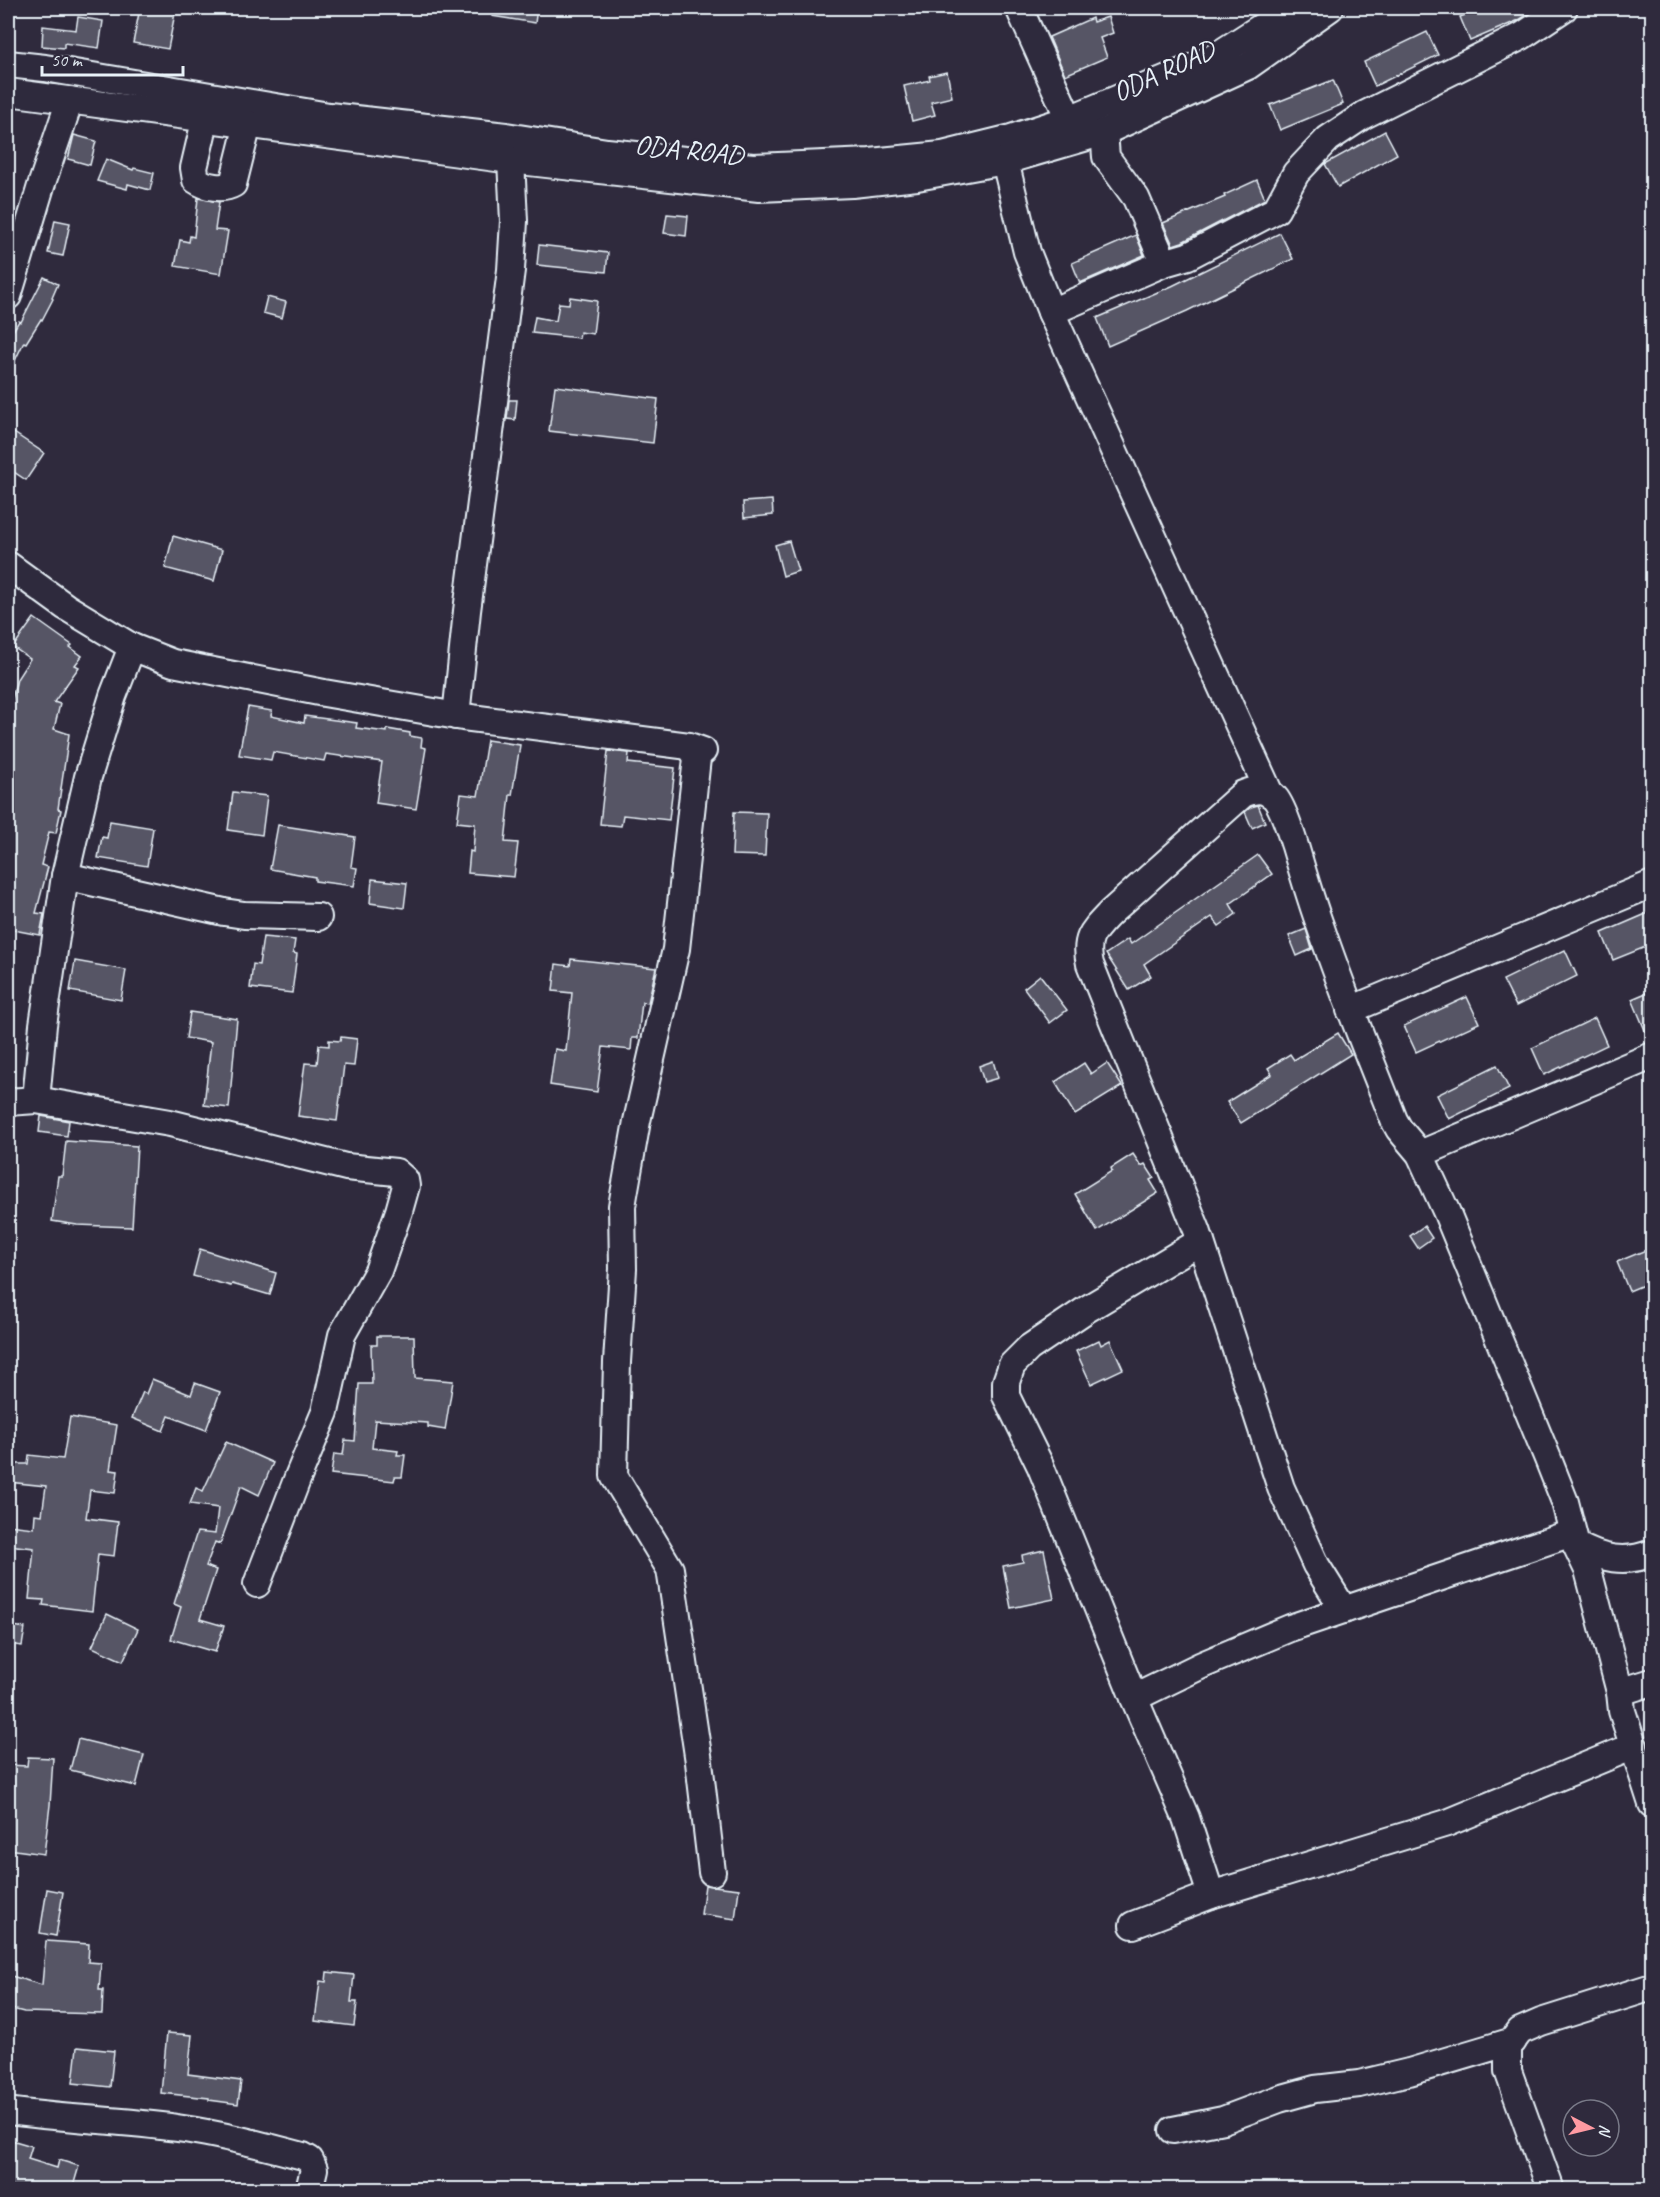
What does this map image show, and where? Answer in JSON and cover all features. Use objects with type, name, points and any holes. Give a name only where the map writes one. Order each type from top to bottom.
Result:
[{"type":"street","points":[[1019,8],[1069,119]]},
{"type":"street","name":"ODA ROAD","points":[[8,64],[45,68],[329,116],[506,136],[607,152],[753,167],[870,162],[942,156],[1011,138],[1069,119],[1210,60],[1291,8]]},
{"type":"street","name":"ODA ROAD","points":[[8,92],[511,160],[759,188],[852,184],[917,177],[1005,161],[1104,132],[1248,66],[1330,8]]},
{"type":"street","points":[[1051,312],[1164,263],[1188,256],[1276,210],[1296,173],[1328,139],[1364,115],[1522,36],[1564,8]]},
{"type":"street","points":[[8,296],[70,100]]},
{"type":"street","points":[[206,117],[194,168],[196,180],[211,186],[228,187],[233,184],[248,124]]},
{"type":"street","points":[[1104,132],[1106,156],[1134,194],[1164,263]]},
{"type":"street","points":[[456,716],[466,611],[511,270],[514,220],[511,160]]},
{"type":"street","points":[[1005,161],[1027,252],[1051,312],[1270,794],[1276,800],[1288,826],[1320,927],[1394,1120],[1420,1154],[1447,1213],[1565,1502],[1574,1539],[1588,1570],[1620,1692],[1622,1711],[1653,1804]]},
{"type":"street","points":[[8,565],[66,607],[132,647],[173,663],[456,716],[689,746],[703,751],[692,749],[697,758],[676,949],[638,1121],[622,1206],[623,1269],[617,1362],[614,1476],[670,1569],[699,1762],[712,1872]]},
{"type":"street","points":[[36,1100],[43,1025],[65,876],[88,777],[113,696],[132,647]]},
{"type":"street","points":[[1270,794],[1257,790],[1243,794],[1110,913],[1094,930],[1087,949],[1090,964],[1201,1241],[1281,1488],[1316,1565],[1344,1610]]},
{"type":"street","points":[[65,876],[224,912],[244,915],[318,917]]},
{"type":"street","points":[[1350,1010],[1653,884]]},
{"type":"street","points":[[1420,1154],[1653,1056]]},
{"type":"street","points":[[8,1102],[36,1100],[204,1130],[346,1167],[396,1172],[405,1180],[406,1186],[399,1211],[378,1271],[342,1335],[325,1412],[257,1584]]},
{"type":"street","points":[[1201,1241],[1087,1308],[1029,1348],[1012,1365],[1006,1377],[1006,1396],[1040,1465],[1134,1698],[1186,1818],[1211,1895]]},
{"type":"street","points":[[1134,1698],[1202,1665],[1290,1628],[1574,1539]]},
{"type":"street","points":[[1574,1539],[1591,1553],[1611,1559],[1628,1559],[1653,1553]]},
{"type":"street","points":[[1620,1692],[1653,1682]]},
{"type":"street","points":[[1133,1925],[1211,1895],[1447,1823],[1634,1746]]},
{"type":"street","points":[[1551,2190],[1508,2071],[1508,2047],[1520,2031],[1541,2022],[1653,1987]]},
{"type":"street","points":[[1173,2130],[1223,2120],[1279,2099],[1315,2089],[1359,2084],[1409,2072],[1513,2041]]},
{"type":"street","points":[[8,2111],[174,2127],[212,2133],[303,2156],[310,2160],[314,2169],[309,2190]]},
{"type":"building","points":[[140,8],[176,8],[168,49],[133,43]]},
{"type":"building","points":[[492,8],[537,8],[535,23],[492,16]]},
{"type":"building","points":[[1482,8],[1538,8],[1519,20],[1470,41],[1460,17]]},
{"type":"building","points":[[78,17],[103,21],[99,48],[64,43],[64,48],[42,46],[43,26],[76,30]]},
{"type":"building","points":[[1108,17],[1113,33],[1100,38],[1107,57],[1065,75],[1049,37],[1092,18],[1093,22]]},
{"type":"building","points":[[1427,32],[1438,55],[1375,86],[1364,62]]},
{"type":"building","points":[[947,72],[952,97],[931,102],[935,115],[912,121],[904,86],[930,80],[929,76]]},
{"type":"building","points":[[1333,80],[1343,104],[1280,130],[1270,105]]},
{"type":"building","points":[[1385,131],[1397,154],[1338,187],[1325,164]]},
{"type":"building","points":[[74,135],[96,141],[90,165],[68,159]]},
{"type":"building","points":[[106,159],[133,170],[134,168],[154,173],[150,190],[128,184],[127,189],[97,181]]},
{"type":"building","points":[[1257,180],[1265,199],[1173,245],[1163,223],[1225,197],[1224,195]]},
{"type":"building","points":[[198,198],[219,202],[215,230],[228,231],[221,274],[175,266],[180,240],[189,242],[190,236],[194,237]]},
{"type":"building","points":[[667,214],[688,216],[686,236],[664,233]]},
{"type":"building","points":[[55,220],[70,223],[63,256],[48,253]]},
{"type":"building","points":[[1280,233],[1293,259],[1187,311],[1108,346],[1097,318],[1172,286]]},
{"type":"building","points":[[1136,235],[1144,255],[1080,283],[1072,263]]},
{"type":"building","points":[[539,245],[608,253],[606,272],[537,265]]},
{"type":"building","points":[[44,277],[58,284],[53,299],[42,320],[26,343],[24,342],[8,375],[8,339],[19,321],[21,322]]},
{"type":"building","points":[[267,297],[286,302],[282,318],[263,313]]},
{"type":"building","points":[[570,297],[597,301],[593,334],[580,332],[579,338],[532,333],[535,317],[556,321],[559,303],[569,304]]},
{"type":"building","points":[[555,386],[658,399],[653,443],[549,431]]},
{"type":"building","points":[[509,400],[517,400],[515,420],[507,419]]},
{"type":"building","points":[[8,429],[44,453],[26,480],[8,468]]},
{"type":"building","points":[[772,500],[773,515],[744,518],[743,502]]},
{"type":"building","points":[[173,536],[222,550],[214,581],[165,568]]},
{"type":"building","points":[[789,541],[798,571],[783,576],[775,545]]},
{"type":"building","points":[[34,618],[72,645],[70,647],[82,656],[75,665],[79,667],[54,702],[60,704],[54,729],[69,734],[58,809],[61,810],[56,833],[49,832],[41,865],[48,867],[36,913],[44,914],[40,935],[8,929],[8,715],[17,679],[30,659],[13,647]]},
{"type":"building","points":[[248,707],[272,711],[271,716],[304,723],[305,716],[357,723],[356,728],[387,732],[387,729],[410,733],[410,736],[422,738],[421,747],[426,748],[416,809],[376,803],[382,762],[326,754],[324,761],[273,752],[271,760],[239,755]]},
{"type":"building","points":[[487,740],[520,745],[512,795],[510,795],[505,842],[518,843],[514,877],[468,873],[470,851],[473,852],[475,824],[457,822],[461,794],[478,796]]},
{"type":"building","points":[[608,751],[629,753],[628,763],[675,768],[669,820],[623,815],[621,826],[600,824]]},
{"type":"building","points":[[233,792],[267,796],[262,835],[228,830]]},
{"type":"building","points":[[1258,805],[1265,822],[1252,828],[1245,812]]},
{"type":"building","points":[[734,812],[767,813],[765,856],[732,855]]},
{"type":"building","points":[[110,821],[153,828],[147,866],[98,858],[102,837],[107,838]]},
{"type":"building","points":[[278,825],[355,837],[351,867],[357,868],[354,886],[315,881],[315,877],[270,869]]},
{"type":"building","points":[[1258,855],[1272,874],[1230,904],[1236,914],[1219,926],[1212,917],[1144,964],[1151,976],[1129,990],[1106,954],[1128,939],[1131,944]]},
{"type":"building","points":[[372,879],[407,883],[404,908],[370,903]]},
{"type":"building","points":[[1653,911],[1653,944],[1613,960],[1602,933]]},
{"type":"building","points":[[1306,929],[1312,949],[1297,956],[1289,936]]},
{"type":"building","points":[[263,937],[295,940],[293,953],[297,954],[292,993],[250,988],[253,964],[259,965]]},
{"type":"building","points":[[1565,950],[1577,976],[1516,1006],[1503,980]]},
{"type":"building","points":[[571,959],[656,968],[648,1003],[642,1002],[638,1038],[632,1038],[631,1050],[603,1047],[597,1092],[550,1085],[555,1049],[566,1051],[572,993],[553,991],[556,964],[570,966]]},
{"type":"building","points":[[75,961],[126,970],[121,1000],[70,991]]},
{"type":"building","points":[[1040,975],[1067,1010],[1050,1023],[1024,988]]},
{"type":"building","points":[[1653,990],[1653,1041],[1650,1042],[1632,999]]},
{"type":"building","points":[[1467,997],[1479,1023],[1416,1052],[1404,1026]]},
{"type":"building","points":[[190,1012],[237,1019],[229,1108],[204,1105],[211,1042],[186,1038]]},
{"type":"building","points":[[1595,1018],[1607,1045],[1544,1075],[1532,1048]]},
{"type":"building","points":[[1338,1033],[1351,1054],[1241,1123],[1227,1102],[1272,1074],[1268,1068],[1290,1054],[1294,1060]]},
{"type":"building","points":[[341,1037],[357,1039],[354,1066],[344,1065],[337,1121],[298,1116],[305,1063],[317,1064],[319,1045],[329,1046],[329,1040],[340,1041]]},
{"type":"building","points":[[993,1061],[998,1078],[984,1082],[979,1066]]},
{"type":"building","points":[[1084,1063],[1091,1074],[1107,1063],[1122,1086],[1075,1115],[1055,1082]]},
{"type":"building","points":[[1497,1065],[1509,1089],[1449,1119],[1437,1095]]},
{"type":"building","points":[[41,1116],[69,1121],[67,1136],[39,1132]]},
{"type":"building","points":[[66,1141],[137,1146],[132,1227],[77,1225],[52,1221],[58,1176],[62,1176]]},
{"type":"building","points":[[1133,1154],[1141,1166],[1145,1164],[1154,1178],[1150,1180],[1158,1193],[1097,1231],[1075,1194],[1112,1171],[1111,1168]]},
{"type":"building","points":[[1424,1226],[1432,1238],[1418,1248],[1410,1236]]},
{"type":"building","points":[[1653,1247],[1653,1281],[1629,1291],[1617,1262]]},
{"type":"building","points":[[200,1249],[276,1273],[270,1295],[193,1276]]},
{"type":"building","points":[[377,1336],[414,1336],[415,1378],[453,1381],[445,1430],[428,1427],[428,1423],[375,1420],[372,1448],[398,1451],[397,1455],[405,1455],[402,1477],[395,1477],[394,1481],[331,1474],[334,1454],[343,1455],[345,1440],[355,1441],[359,1384],[372,1384],[371,1345],[377,1345]]},
{"type":"building","points":[[1099,1340],[1101,1345],[1110,1340],[1123,1369],[1091,1384],[1076,1351]]},
{"type":"building","points":[[152,1379],[191,1395],[195,1383],[220,1392],[206,1430],[169,1416],[163,1431],[132,1418],[143,1392],[146,1394]]},
{"type":"building","points":[[70,1417],[117,1425],[110,1470],[118,1471],[115,1493],[90,1490],[86,1518],[118,1522],[114,1556],[98,1554],[92,1611],[43,1605],[44,1600],[29,1599],[34,1548],[8,1545],[8,1525],[34,1528],[35,1514],[42,1515],[46,1486],[8,1482],[9,1464],[28,1464],[29,1455],[63,1459]]},
{"type":"building","points":[[226,1442],[273,1463],[259,1495],[241,1486],[220,1544],[215,1542],[206,1566],[216,1570],[200,1619],[224,1626],[215,1652],[171,1639],[181,1607],[174,1604],[197,1532],[215,1534],[218,1508],[190,1504],[196,1488],[203,1491]]},
{"type":"building","points":[[1044,1550],[1054,1599],[1011,1608],[1003,1566],[1023,1562],[1022,1555]]},
{"type":"building","points":[[107,1614],[138,1629],[123,1661],[92,1647]]},
{"type":"building","points":[[8,1625],[25,1628],[22,1646],[8,1644]]},
{"type":"building","points":[[78,1739],[144,1755],[136,1786],[70,1770]]},
{"type":"building","points":[[28,1757],[53,1758],[44,1854],[8,1849],[8,1765],[27,1766]]},
{"type":"building","points":[[705,1885],[739,1889],[735,1919],[701,1914]]},
{"type":"building","points":[[47,1889],[63,1892],[56,1936],[40,1933]]},
{"type":"building","points":[[46,1941],[89,1944],[88,1962],[101,1963],[99,1990],[103,1990],[102,2014],[24,2012],[8,2008],[8,1975],[42,1985]]},
{"type":"building","points":[[327,1972],[354,1975],[351,2002],[357,2002],[354,2026],[315,2021],[320,1981],[326,1982]]},
{"type":"building","points":[[167,2033],[192,2035],[188,2074],[241,2081],[238,2104],[209,2100],[209,2098],[161,2093]]},
{"type":"building","points":[[77,2047],[114,2051],[110,2087],[73,2083]]},
{"type":"building","points":[[8,2139],[32,2146],[28,2159],[57,2168],[59,2160],[79,2166],[72,2190],[8,2190]]}]
